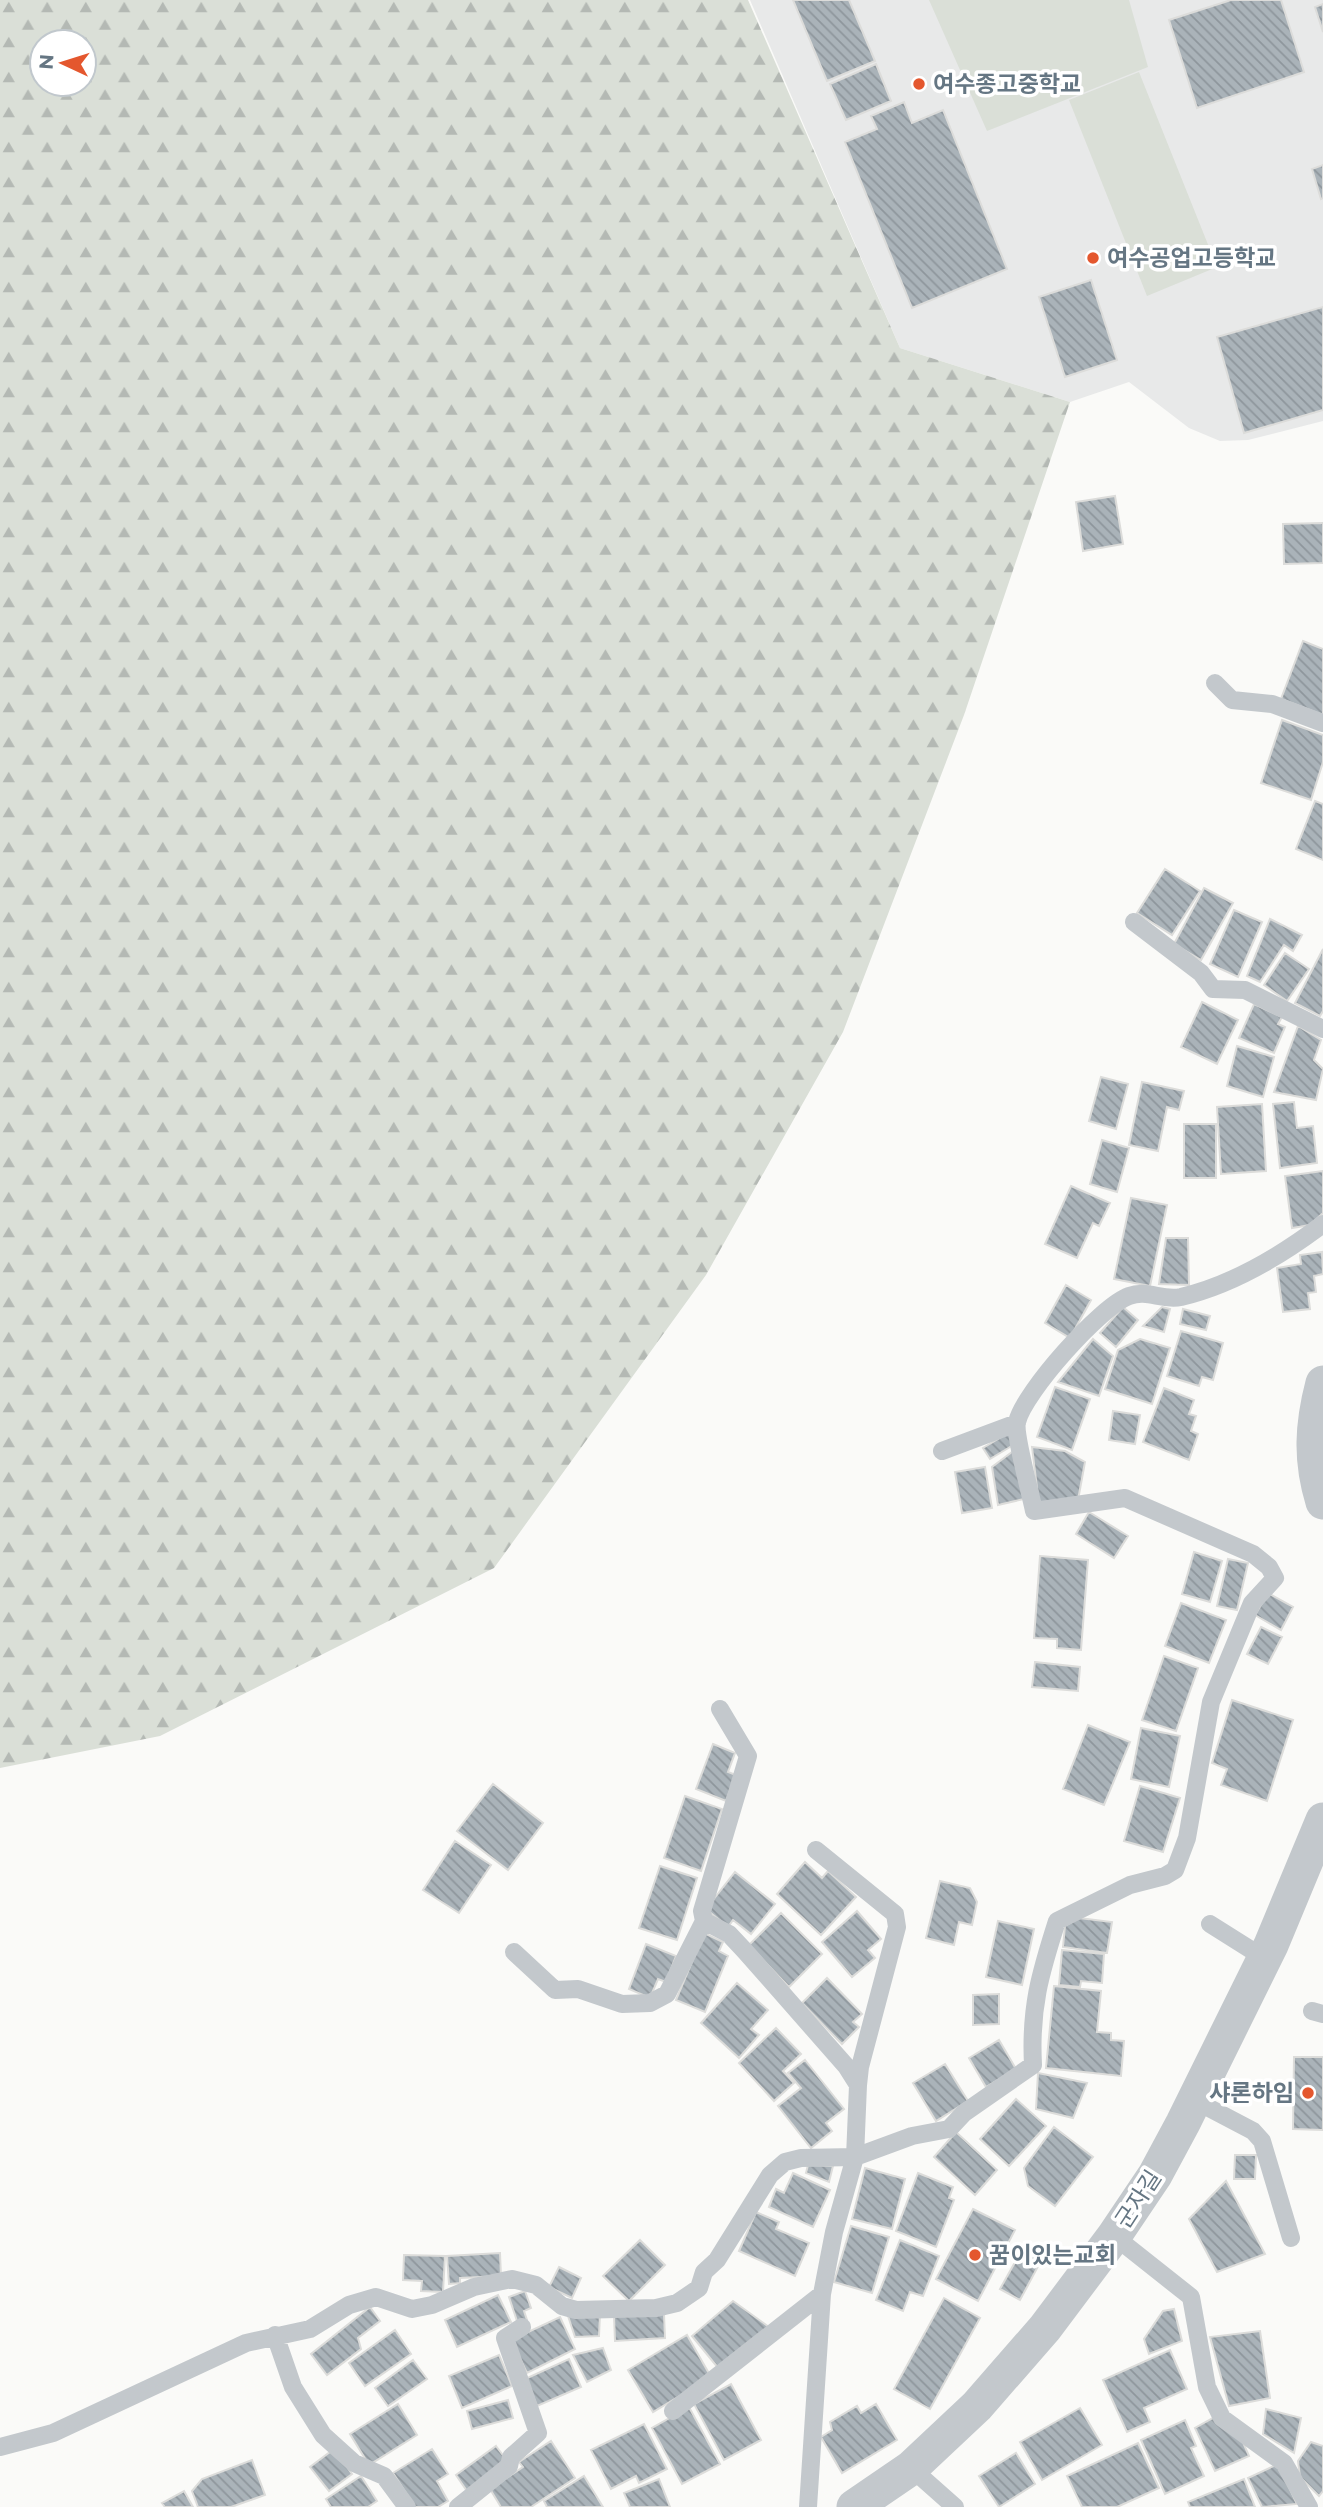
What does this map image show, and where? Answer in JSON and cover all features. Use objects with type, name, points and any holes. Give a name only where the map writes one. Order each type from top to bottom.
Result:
[{"type":"street","points":[[1323,1383],[1312,1441],[1315,1476],[1323,1502]]},
{"type":"street","name":"군자길","points":[[854,2507],[911,2468],[1011,2369],[1114,2236],[1155,2175],[1194,2100],[1264,1958],[1323,1820]]},
{"type":"lane","points":[[1215,683],[1232,700],[1272,704],[1323,723]]},
{"type":"lane","points":[[1134,922],[1201,973],[1213,989],[1245,990],[1323,1029]]},
{"type":"lane","points":[[0,2447],[54,2433],[208,2359],[246,2343],[310,2329],[349,2305],[376,2297],[412,2309],[432,2305],[474,2287],[512,2279],[536,2285],[562,2306],[576,2310],[656,2308],[677,2303],[699,2288],[704,2272],[718,2260],[770,2175],[785,2162],[801,2158],[855,2157],[912,2136],[950,2129],[964,2113],[1034,2065],[1031,2027],[1036,1988],[1057,1921],[1129,1885],[1165,1877],[1175,1870],[1187,1838],[1211,1702],[1252,1603],[1275,1578],[1269,1567],[1253,1554],[1125,1498],[1034,1511],[1017,1423],[1041,1378],[1111,1306],[1127,1296],[1145,1291],[1161,1298],[1180,1297],[1215,1284],[1295,1245],[1323,1224]]},
{"type":"lane","points":[[942,1451],[1017,1423]]},
{"type":"lane","points":[[514,1952],[555,1990],[578,1989],[622,2004],[650,2003],[667,1994],[704,1921],[702,1911],[748,1756],[720,1709]]},
{"type":"lane","points":[[808,2507],[822,2294],[834,2232],[855,2157],[860,2067],[897,1927],[895,1914],[816,1850]]},
{"type":"lane","points":[[704,1921],[729,1934],[846,2066],[858,2085]]},
{"type":"lane","points":[[1210,1924],[1264,1958]]},
{"type":"lane","points":[[1194,2100],[1253,2131],[1262,2141],[1291,2238]]},
{"type":"lane","points":[[1114,2236],[1191,2297],[1207,2387],[1222,2418],[1284,2463],[1309,2507]]},
{"type":"lane","points":[[673,2411],[822,2294]]},
{"type":"lane","points":[[458,2507],[509,2466],[510,2457],[538,2433],[505,2337],[522,2327]]},
{"type":"lane","points":[[275,2335],[293,2387],[323,2435],[354,2463],[384,2476],[407,2507]]},
{"type":"lane","points":[[911,2468],[955,2507]]},
{"type":"shaded area","name":"여수공업고등학교","points":[[750,0],[1323,0],[1323,421],[1248,440],[1220,441],[1189,428],[1129,382],[1070,402],[900,348]]},
{"type":"green space","points":[[0,0],[748,0],[900,348],[1070,402],[964,715],[843,1032],[706,1275],[494,1568],[160,1736],[0,1768]]},
{"type":"green space","points":[[929,0],[1129,0],[1148,67],[987,131]]},
{"type":"green space","points":[[1139,72],[1217,267],[1147,296],[1069,100]]},
{"type":"building","points":[[793,0],[849,0],[875,61],[827,81]]},
{"type":"building","points":[[1231,0],[1281,0],[1304,72],[1197,108],[1169,20]]},
{"type":"building","points":[[1323,4],[1323,32],[1315,7]]},
{"type":"building","points":[[876,64],[891,101],[846,120],[830,84]]},
{"type":"building","points":[[904,102],[912,123],[943,110],[1007,269],[912,308],[845,142],[877,129],[871,116]]},
{"type":"building","points":[[1323,165],[1323,198],[1321,199],[1312,169]]},
{"type":"building","points":[[1091,280],[1117,360],[1065,377],[1039,297]]},
{"type":"building","points":[[1323,307],[1323,410],[1244,433],[1217,337]]},
{"type":"building","points":[[1115,496],[1123,544],[1083,551],[1076,502]]},
{"type":"building","points":[[1323,523],[1323,563],[1284,564],[1283,524]]},
{"type":"building","points":[[1303,641],[1323,649],[1323,715],[1281,699]]},
{"type":"building","points":[[1282,720],[1323,735],[1323,762],[1311,800],[1261,783]]},
{"type":"building","points":[[1315,801],[1323,804],[1323,860],[1296,849]]},
{"type":"building","points":[[1165,869],[1200,891],[1172,935],[1137,913]]},
{"type":"building","points":[[1204,888],[1233,903],[1201,960],[1174,944]]},
{"type":"building","points":[[1234,910],[1262,922],[1238,977],[1210,964]]},
{"type":"building","points":[[1270,919],[1302,935],[1293,951],[1284,945],[1260,982],[1247,976]]},
{"type":"building","points":[[1323,949],[1323,1011],[1320,1016],[1295,1003]]},
{"type":"building","points":[[1285,953],[1309,969],[1287,1001],[1264,985]]},
{"type":"building","points":[[1202,1002],[1238,1020],[1217,1064],[1181,1047]]},
{"type":"building","points":[[1254,1004],[1282,1017],[1278,1024],[1285,1027],[1274,1053],[1239,1038]]},
{"type":"building","points":[[1298,1026],[1321,1040],[1314,1060],[1323,1069],[1316,1100],[1274,1092]]},
{"type":"building","points":[[1237,1046],[1274,1057],[1263,1097],[1227,1086]]},
{"type":"building","points":[[1101,1077],[1128,1084],[1116,1129],[1089,1121]]},
{"type":"building","points":[[1142,1082],[1184,1091],[1179,1110],[1167,1107],[1158,1151],[1129,1145]]},
{"type":"building","points":[[1294,1102],[1297,1128],[1313,1126],[1317,1163],[1280,1168],[1273,1104]]},
{"type":"building","points":[[1262,1104],[1266,1171],[1221,1174],[1217,1107]]},
{"type":"building","points":[[1184,1124],[1216,1124],[1216,1178],[1184,1178]]},
{"type":"building","points":[[1102,1140],[1129,1148],[1117,1192],[1090,1184]]},
{"type":"building","points":[[1323,1171],[1323,1213],[1310,1225],[1292,1228],[1285,1176]]},
{"type":"building","points":[[1071,1186],[1110,1203],[1099,1226],[1093,1223],[1077,1258],[1045,1244]]},
{"type":"building","points":[[1131,1198],[1167,1205],[1150,1286],[1114,1279]]},
{"type":"building","points":[[1166,1238],[1188,1238],[1189,1285],[1159,1284]]},
{"type":"building","points":[[1322,1252],[1323,1274],[1314,1276],[1316,1292],[1308,1293],[1310,1309],[1283,1312],[1277,1268],[1301,1264],[1300,1255]]},
{"type":"building","points":[[1066,1285],[1091,1300],[1070,1338],[1045,1323]]},
{"type":"building","points":[[1123,1307],[1138,1320],[1116,1347],[1100,1333]]},
{"type":"building","points":[[1162,1307],[1170,1309],[1164,1332],[1143,1326]]},
{"type":"building","points":[[1183,1309],[1210,1316],[1206,1330],[1180,1324]]},
{"type":"building","points":[[1181,1331],[1223,1343],[1213,1380],[1202,1377],[1199,1386],[1167,1376]]},
{"type":"building","points":[[1093,1339],[1113,1356],[1099,1396],[1058,1382]]},
{"type":"building","points":[[1140,1339],[1170,1348],[1152,1404],[1105,1389],[1118,1350]]},
{"type":"building","points":[[1055,1387],[1090,1399],[1072,1450],[1037,1437]]},
{"type":"building","points":[[1164,1388],[1194,1400],[1189,1414],[1196,1416],[1191,1431],[1198,1434],[1189,1460],[1143,1442]]},
{"type":"building","points":[[1113,1411],[1140,1415],[1135,1444],[1109,1440]]},
{"type":"building","points":[[1008,1433],[1015,1444],[990,1459],[983,1448]]},
{"type":"building","points":[[1032,1447],[1065,1451],[1085,1462],[1078,1500],[1039,1504]]},
{"type":"building","points":[[1016,1449],[1024,1499],[998,1505],[992,1467]]},
{"type":"building","points":[[985,1467],[992,1508],[962,1513],[955,1472]]},
{"type":"building","points":[[1089,1512],[1128,1536],[1114,1558],[1076,1534]]},
{"type":"building","points":[[1194,1552],[1222,1561],[1210,1602],[1182,1594]]},
{"type":"building","points":[[1040,1556],[1088,1560],[1081,1650],[1057,1648],[1057,1639],[1034,1638]]},
{"type":"building","points":[[1228,1559],[1248,1563],[1237,1610],[1217,1606]]},
{"type":"building","points":[[1268,1593],[1293,1607],[1281,1630],[1255,1615]]},
{"type":"building","points":[[1181,1603],[1226,1620],[1209,1663],[1165,1646]]},
{"type":"building","points":[[1261,1627],[1282,1637],[1268,1664],[1247,1654]]},
{"type":"building","points":[[1164,1656],[1198,1668],[1176,1731],[1142,1720]]},
{"type":"building","points":[[1035,1662],[1080,1667],[1078,1691],[1032,1687]]},
{"type":"building","points":[[1232,1700],[1293,1720],[1267,1801],[1221,1785],[1227,1769],[1212,1763]]},
{"type":"building","points":[[1088,1725],[1130,1742],[1104,1805],[1063,1789]]},
{"type":"building","points":[[1141,1728],[1180,1736],[1169,1787],[1131,1779]]},
{"type":"building","points":[[713,1744],[735,1753],[728,1772],[736,1775],[726,1801],[696,1789]]},
{"type":"building","points":[[493,1784],[543,1823],[508,1870],[457,1831]]},
{"type":"building","points":[[1140,1786],[1180,1798],[1163,1852],[1124,1841]]},
{"type":"building","points":[[685,1796],[722,1809],[701,1871],[664,1858]]},
{"type":"building","points":[[455,1841],[491,1865],[459,1913],[423,1890]]},
{"type":"building","points":[[805,1862],[822,1878],[828,1871],[856,1897],[821,1935],[777,1894]]},
{"type":"building","points":[[660,1866],[697,1878],[677,1940],[639,1928]]},
{"type":"building","points":[[735,1872],[775,1904],[751,1934],[733,1920],[728,1927],[706,1909]]},
{"type":"building","points":[[940,1881],[970,1888],[977,1902],[972,1925],[959,1922],[954,1945],[926,1938]]},
{"type":"building","points":[[857,1911],[881,1939],[868,1950],[875,1958],[852,1977],[822,1942]]},
{"type":"building","points":[[781,1913],[822,1954],[789,1987],[749,1945]]},
{"type":"building","points":[[1079,1918],[1112,1922],[1107,1953],[1063,1947],[1065,1926]]},
{"type":"building","points":[[998,1921],[1034,1929],[1022,1985],[986,1977]]},
{"type":"building","points":[[704,1933],[723,1942],[719,1951],[728,1956],[705,2012],[676,2000]]},
{"type":"building","points":[[646,1944],[676,1956],[666,1982],[658,1979],[650,1998],[629,1989]]},
{"type":"building","points":[[1062,1950],[1104,1954],[1102,1983],[1081,1981],[1080,1987],[1059,1985]]},
{"type":"building","points":[[827,1978],[862,2014],[853,2022],[859,2027],[842,2044],[802,2003]]},
{"type":"building","points":[[737,1983],[768,2010],[751,2029],[759,2035],[739,2058],[701,2023]]},
{"type":"building","points":[[1054,1986],[1101,1991],[1097,2032],[1111,2033],[1111,2040],[1124,2041],[1121,2076],[1046,2068]]},
{"type":"building","points":[[999,1994],[999,2024],[973,2025],[973,1995]]},
{"type":"building","points":[[776,2028],[801,2054],[783,2071],[794,2083],[774,2101],[739,2063]]},
{"type":"building","points":[[999,2040],[1016,2069],[986,2087],[969,2058]]},
{"type":"building","name":"샤론하임","points":[[1294,2057],[1323,2057],[1323,2130],[1293,2129]]},
{"type":"building","points":[[805,2060],[844,2109],[826,2123],[832,2131],[811,2148],[778,2106],[801,2088],[788,2073]]},
{"type":"building","points":[[945,2064],[968,2101],[936,2121],[913,2083]]},
{"type":"building","points":[[1038,2073],[1087,2083],[1073,2118],[1036,2109]]},
{"type":"building","points":[[1016,2099],[1046,2126],[1009,2166],[980,2139]]},
{"type":"building","points":[[1054,2127],[1093,2157],[1055,2206],[1028,2186],[1024,2168]]},
{"type":"building","points":[[956,2132],[997,2170],[975,2195],[934,2157]]},
{"type":"building","points":[[1235,2155],[1256,2155],[1255,2179],[1234,2179]]},
{"type":"building","points":[[808,2165],[833,2166],[829,2182],[806,2173]]},
{"type":"building","points":[[865,2168],[905,2179],[892,2229],[852,2219]]},
{"type":"building","points":[[793,2173],[830,2190],[813,2227],[769,2207],[776,2189],[784,2193]]},
{"type":"building","points":[[918,2173],[953,2187],[949,2198],[954,2200],[936,2247],[896,2231]]},
{"type":"building","points":[[1226,2181],[1265,2254],[1217,2272],[1189,2219]]},
{"type":"building","name":"꿈이있는교회","points":[[973,2209],[1015,2230],[978,2301],[936,2279]]},
{"type":"building","points":[[756,2212],[779,2222],[776,2229],[809,2243],[795,2276],[739,2251]]},
{"type":"building","points":[[851,2226],[889,2237],[872,2293],[834,2282]]},
{"type":"building","points":[[640,2240],[665,2265],[629,2301],[603,2276]]},
{"type":"building","points":[[900,2240],[939,2256],[923,2296],[910,2292],[903,2311],[876,2300]]},
{"type":"building","points":[[1023,2248],[1042,2259],[1020,2300],[1000,2289]]},
{"type":"building","points":[[500,2253],[501,2276],[460,2278],[460,2283],[449,2284],[447,2256]]},
{"type":"building","points":[[404,2255],[445,2256],[443,2292],[421,2291],[422,2281],[403,2280]]},
{"type":"building","points":[[559,2267],[581,2278],[572,2298],[549,2287]]},
{"type":"building","points":[[525,2291],[531,2308],[524,2311],[527,2320],[518,2324],[509,2297]]},
{"type":"building","points":[[498,2295],[511,2322],[457,2347],[445,2320]]},
{"type":"building","points":[[944,2298],[980,2318],[930,2409],[894,2389]]},
{"type":"building","points":[[733,2301],[769,2327],[719,2369],[692,2336]]},
{"type":"building","points":[[370,2307],[380,2321],[358,2338],[361,2349],[327,2375],[311,2354]]},
{"type":"building","points":[[1174,2309],[1182,2341],[1149,2354],[1144,2339],[1163,2311]]},
{"type":"building","points":[[600,2314],[599,2336],[575,2337],[568,2316]]},
{"type":"building","points":[[664,2314],[665,2338],[615,2341],[614,2316]]},
{"type":"building","points":[[560,2317],[575,2349],[527,2373],[511,2340]]},
{"type":"building","points":[[395,2330],[411,2354],[365,2386],[349,2363]]},
{"type":"building","points":[[1260,2331],[1270,2398],[1229,2406],[1210,2337]]},
{"type":"building","points":[[687,2335],[711,2377],[653,2412],[628,2370]]},
{"type":"building","points":[[603,2348],[611,2370],[587,2382],[573,2355]]},
{"type":"building","points":[[1170,2350],[1187,2389],[1144,2408],[1150,2422],[1127,2432],[1103,2380]]},
{"type":"building","points":[[499,2355],[512,2386],[462,2408],[449,2376]]},
{"type":"building","points":[[569,2359],[581,2387],[537,2406],[525,2379]]},
{"type":"building","points":[[413,2360],[427,2379],[388,2406],[375,2388]]},
{"type":"building","points":[[731,2384],[761,2440],[724,2460],[694,2404]]},
{"type":"building","points":[[508,2400],[513,2418],[472,2429],[467,2411]]},
{"type":"building","points":[[398,2404],[417,2435],[369,2465],[350,2434]]},
{"type":"building","points":[[876,2404],[897,2440],[842,2473],[821,2437],[832,2430],[830,2422],[857,2406],[861,2413]]},
{"type":"building","points":[[689,2407],[720,2464],[682,2484],[652,2428]]},
{"type":"building","points":[[1080,2408],[1102,2445],[1042,2480],[1020,2442]]},
{"type":"building","points":[[1266,2409],[1301,2418],[1294,2453],[1263,2434]]},
{"type":"building","points":[[1213,2418],[1242,2440],[1249,2456],[1215,2471],[1195,2428]]},
{"type":"building","points":[[1185,2420],[1196,2446],[1191,2448],[1204,2476],[1165,2494],[1141,2440]]},
{"type":"building","points":[[644,2424],[667,2469],[639,2483],[636,2476],[611,2489],[591,2450]]},
{"type":"building","points":[[551,2441],[575,2478],[531,2507],[501,2507],[490,2489],[523,2467],[519,2462]]},
{"type":"building","points":[[1311,2442],[1323,2446],[1323,2491],[1319,2496],[1300,2477],[1298,2461]]},
{"type":"building","points":[[1138,2443],[1159,2488],[1117,2507],[1082,2507],[1067,2476]]},
{"type":"building","points":[[496,2446],[508,2462],[467,2491],[456,2475]]},
{"type":"building","points":[[334,2449],[352,2474],[329,2491],[310,2467]]},
{"type":"building","points":[[432,2449],[448,2474],[437,2481],[448,2501],[438,2507],[415,2507],[393,2473]]},
{"type":"building","points":[[1016,2453],[1035,2484],[999,2507],[979,2476]]},
{"type":"building","points":[[252,2460],[265,2495],[231,2507],[198,2507],[192,2491],[202,2479]]},
{"type":"building","points":[[1278,2464],[1297,2504],[1262,2507],[1248,2478]]},
{"type":"building","points":[[361,2476],[377,2501],[368,2507],[331,2507],[326,2499]]},
{"type":"building","points":[[584,2476],[603,2507],[547,2507],[544,2501]]},
{"type":"building","points":[[659,2479],[670,2507],[630,2507],[624,2493]]},
{"type":"building","points":[[1244,2479],[1255,2507],[1190,2507],[1188,2502]]},
{"type":"building","points":[[184,2491],[193,2507],[165,2507],[162,2503]]},
{"type":"place","name":"여수종고중학교","points":[[919,84]]},
{"type":"place","name":"여수공업고등학교","points":[[1093,258]]},
{"type":"place","name":"샤론하임","points":[[1308,2093]]},
{"type":"place","name":"꿈이있는교회","points":[[975,2255]]}]
